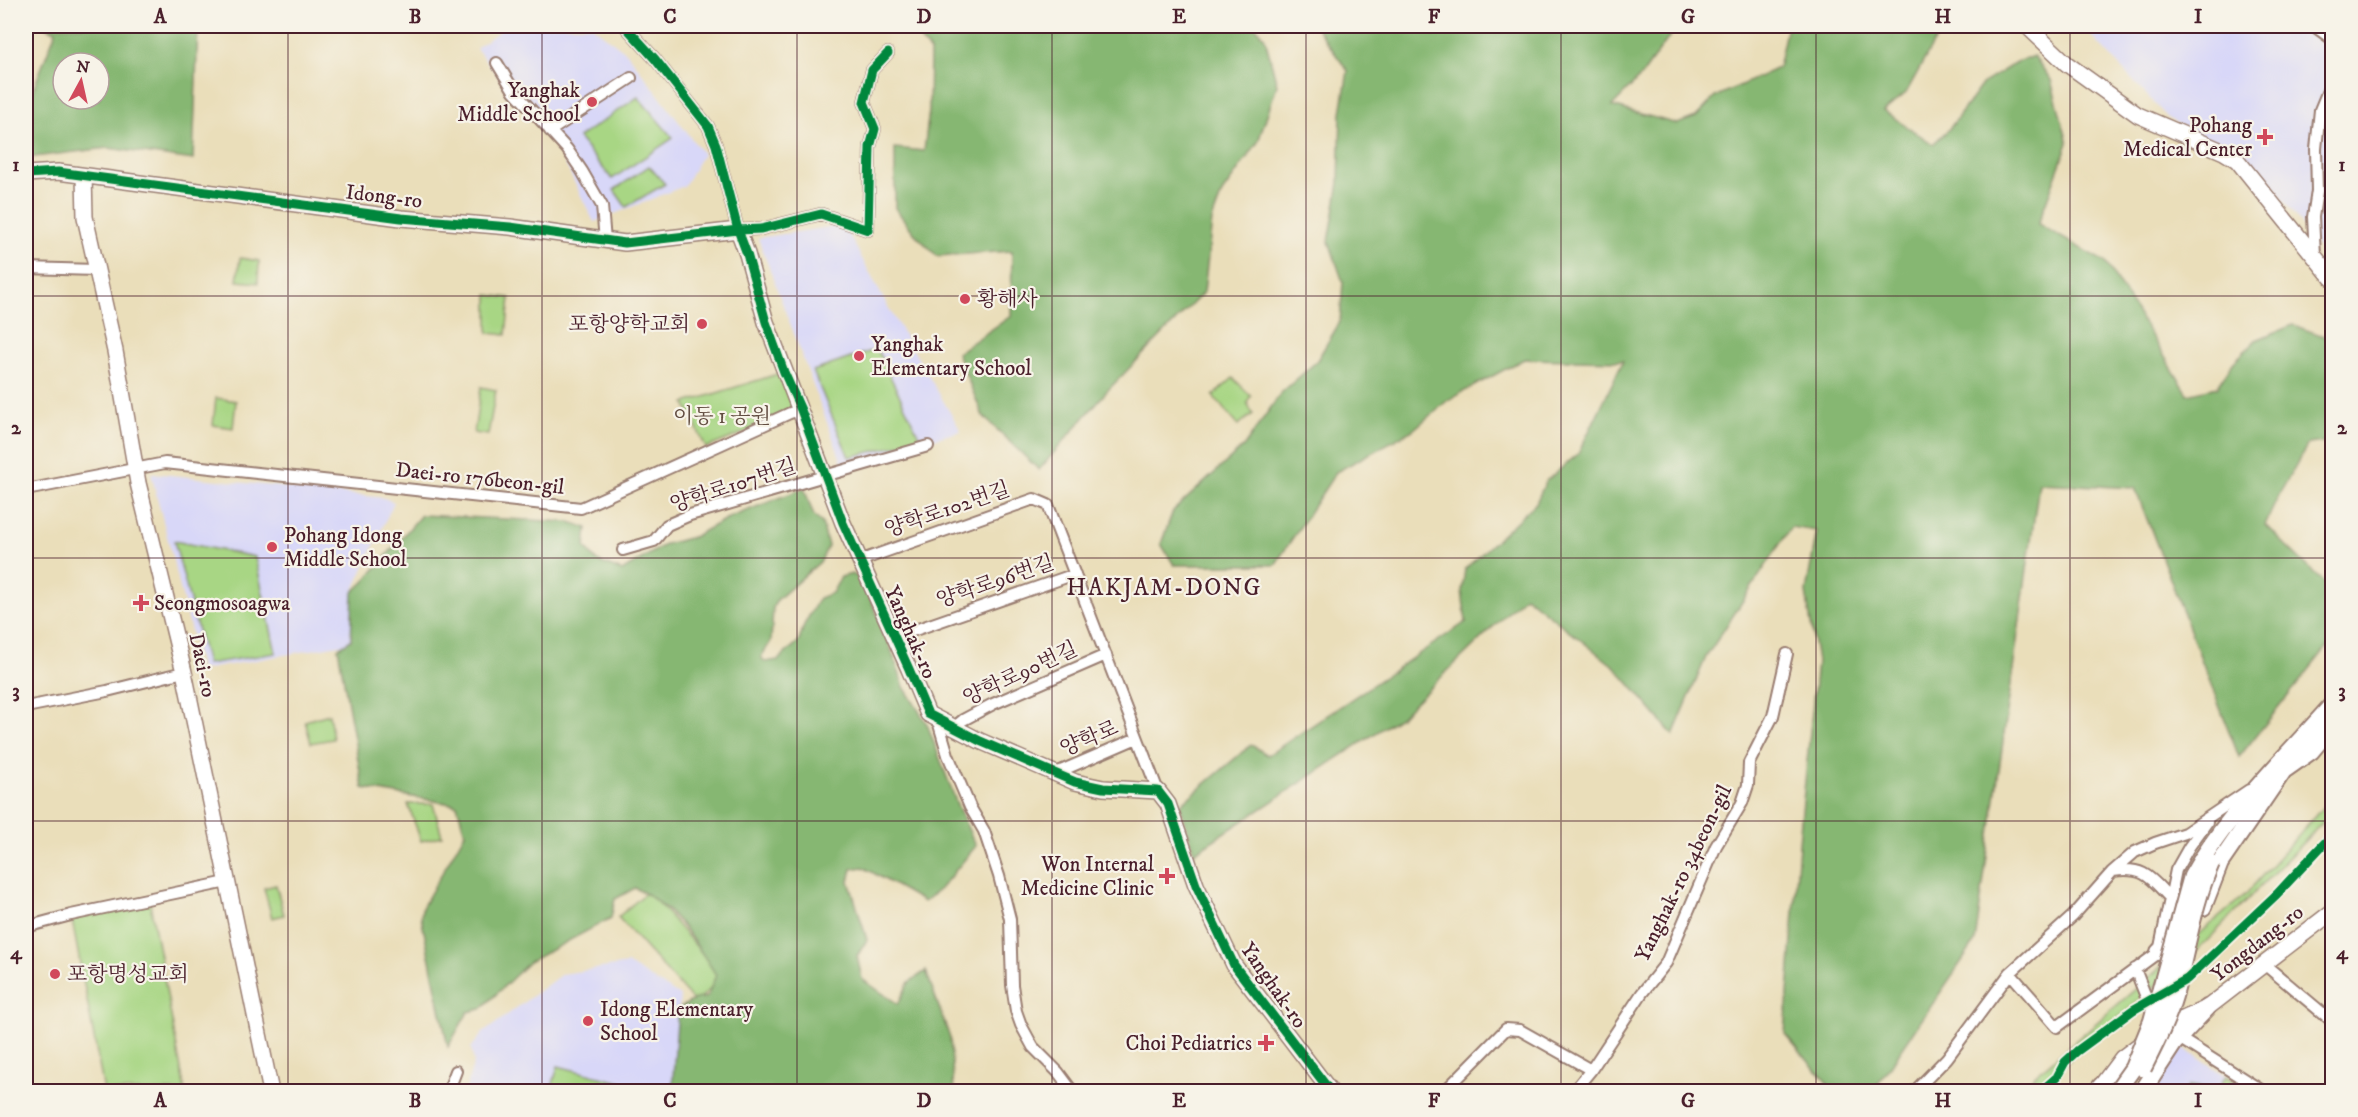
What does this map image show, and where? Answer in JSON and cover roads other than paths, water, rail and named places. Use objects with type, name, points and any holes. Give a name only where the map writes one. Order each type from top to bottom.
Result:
[{"type":"main road","points":[[2301,741],[2332,695]]},
{"type":"main road","points":[[2128,1092],[2157,1044],[2174,996],[2206,861],[2259,783],[2301,741],[2332,705]]},
{"type":"main road","points":[[2104,1087],[2133,1068],[2152,1021],[2192,876],[2227,839],[2283,771],[2310,751],[2332,726]]},
{"type":"main road","points":[[2159,952],[2186,931],[2202,909],[2220,863],[2283,771]]},
{"type":"main road","points":[[2145,1087],[2179,1038],[2207,1008]]},
{"type":"street","name":"Yanghak-ro","points":[[625,26],[655,59],[708,126],[716,145],[738,230],[766,322],[859,561],[928,714],[945,725]]},
{"type":"street","points":[[2027,26],[2067,64],[2138,115],[2224,152],[2237,160],[2332,278]]},
{"type":"street","points":[[2314,26],[2332,39]]},
{"type":"street","points":[[738,230],[761,229],[821,214],[868,230],[870,147],[875,129],[864,102],[872,70],[888,53]]},
{"type":"street","points":[[497,63],[514,91],[567,149],[602,206],[605,241]]},
{"type":"street","points":[[550,131],[631,78]]},
{"type":"street","points":[[2315,255],[2313,217],[2317,192],[2316,149],[2320,110],[2332,81]]},
{"type":"street","name":"Idong-ro","points":[[26,174],[50,171],[401,218],[510,227],[625,243],[738,230]]},
{"type":"street","name":"Daei-ro","points":[[84,176],[84,209],[117,361],[136,469],[184,672],[271,1092]]},
{"type":"street","points":[[26,268],[96,270]]},
{"type":"street","name":"Daei-ro 176beon-gil","points":[[26,490],[165,464],[580,508],[790,413],[801,411]]},
{"type":"street","name":"양학로107번길","points":[[623,550],[654,541],[668,525],[690,515],[928,446]]},
{"type":"street","name":"양학로102번길","points":[[859,561],[1034,499],[1048,505],[1075,574]]},
{"type":"street","points":[[1073,1092],[1058,1072],[1033,1047],[1021,1025],[1012,986],[1010,919],[984,831],[970,807],[948,755],[945,725],[1075,782],[1103,788],[1158,791],[1075,574]]},
{"type":"street","name":"양학로96번길","points":[[895,637],[1075,574]]},
{"type":"street","name":"Yanghak-ro 34beon-gil","points":[[1572,1092],[1591,1070],[1642,993],[1666,963],[1716,846],[1742,803],[1748,785],[1749,763],[1773,716],[1786,654]]},
{"type":"street","name":"양학로90번길","points":[[945,725],[963,720],[993,704],[1106,655]]},
{"type":"street","points":[[26,707],[107,691],[184,672]]},
{"type":"street","name":"양학로","points":[[1056,773],[1137,738]]},
{"type":"street","points":[[1914,1092],[1947,1058],[2010,973],[2073,916],[2112,872],[2135,852],[2185,834],[2259,783]]},
{"type":"street","name":"Yanghak-ro","points":[[1158,791],[1168,804],[1196,885],[1234,965],[1331,1092]]},
{"type":"street","points":[[2010,973],[2057,1027],[2159,952],[2176,870],[2189,847],[2214,813]]},
{"type":"street","points":[[2112,872],[2129,869],[2146,874],[2182,910],[2188,912],[2202,909]]},
{"type":"street","points":[[26,927],[71,915],[227,882]]},
{"type":"street","name":"Yongdang-ro","points":[[2104,1087],[2122,1058],[2158,1030],[2207,1008],[2332,912]]},
{"type":"street","points":[[2264,964],[2332,1021]]},
{"type":"street","points":[[2135,969],[2158,1030],[2179,1038],[2264,1092]]},
{"type":"street","points":[[1444,1092],[1506,1029],[1520,1030],[1591,1070]]},
{"type":"street","points":[[448,1092],[456,1071]]},
{"type":"street","points":[[2104,1087],[2124,1071],[2145,1087]]},
{"type":"place","name":"Yanghak Middle School","points":[[592,102]]},
{"type":"place","name":"Pohang Medical Center","points":[[2265,137]]},
{"type":"place","name":"황해사","points":[[965,299]]},
{"type":"place","name":"포항양학교회","points":[[702,324]]},
{"type":"place","name":"Yanghak Elementary School","points":[[859,356]]},
{"type":"place","name":"Pohang Idong Middle School","points":[[272,547]]},
{"type":"place","name":"Seongmosoagwa","points":[[141,603]]},
{"type":"place","name":"Won Internal Medicine Clinic","points":[[1167,876]]},
{"type":"place","name":"포항명성교회","points":[[55,974]]},
{"type":"place","name":"Idong Elementary School","points":[[588,1021]]},
{"type":"place","name":"Choi Pediatrics","points":[[1266,1043]]},
{"type":"district","name":"HAKJAM-DONG","points":[[1164,587]]},
{"type":"park label","name":"이동 1 공원","points":[[722,416]]}]
